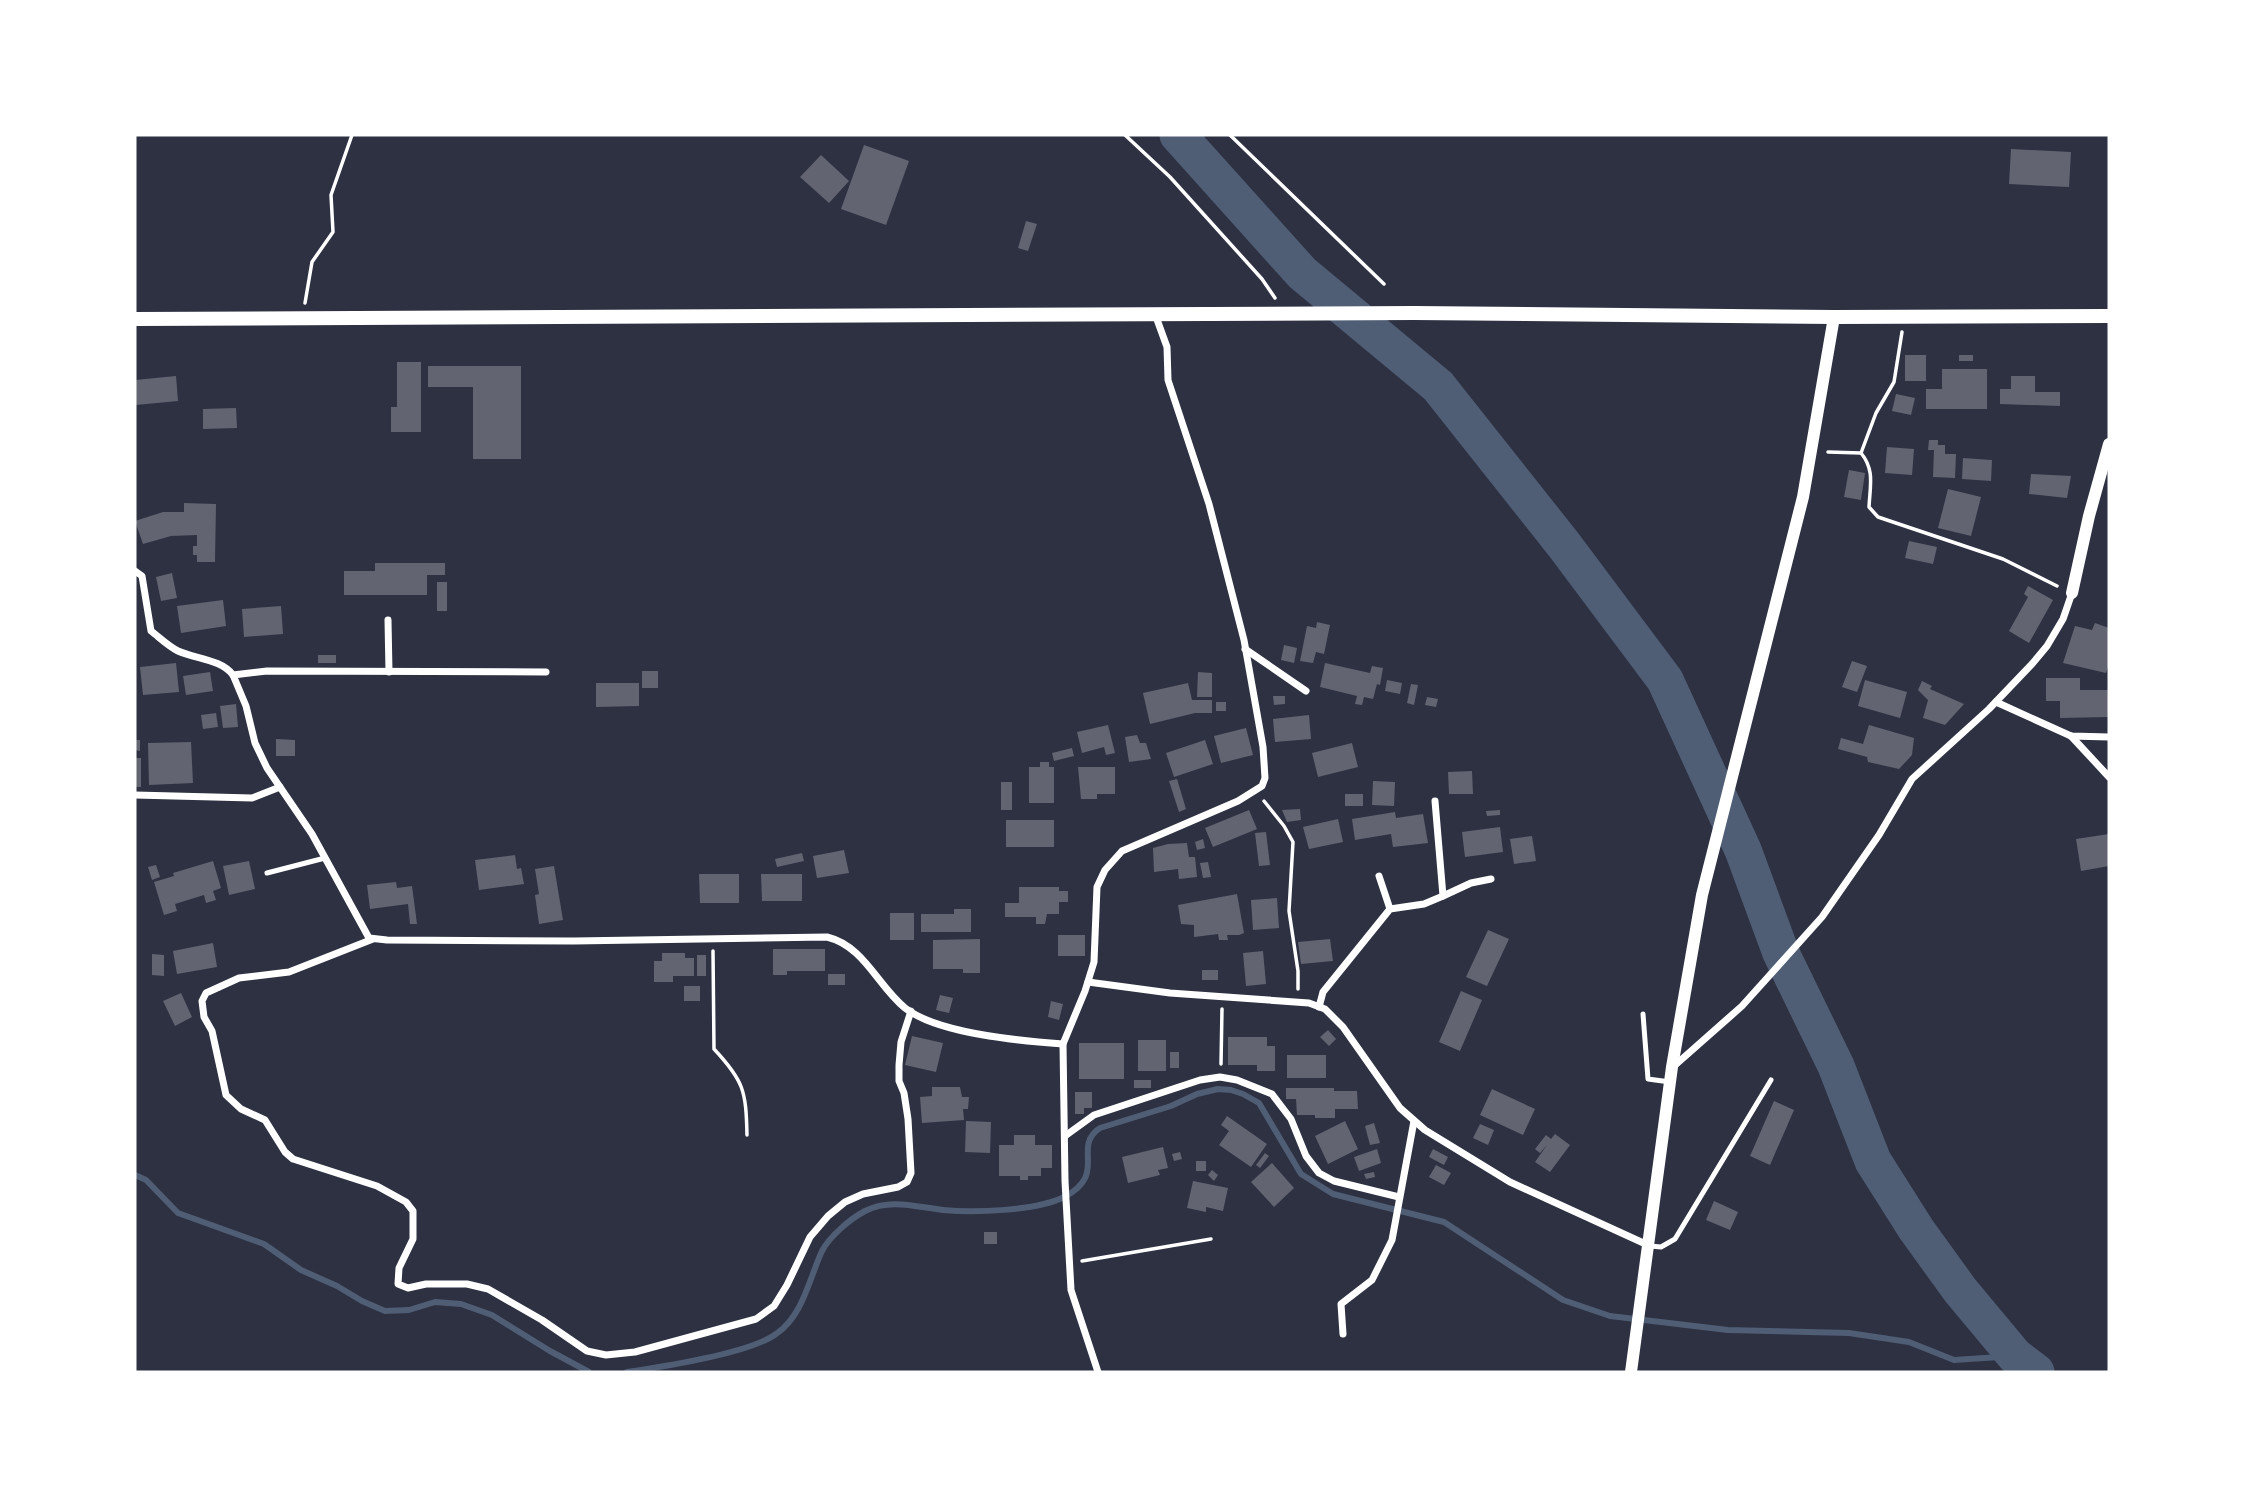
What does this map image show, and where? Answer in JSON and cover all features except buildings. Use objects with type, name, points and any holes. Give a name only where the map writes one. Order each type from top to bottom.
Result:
[{"type":"main road","points":[[135,318],[1413,313],[1834,317],[2109,316]]},
{"type":"street","points":[[1098,1372],[1071,1290],[1065,1181],[1063,1044],[1088,982],[1096,944],[1097,887],[1105,870],[1122,850],[1238,801],[1262,786],[1265,778],[1264,755],[1245,649],[1209,504],[1168,380],[1167,347],[1156,314]]},
{"type":"street","points":[[1631,1372],[1672,1067],[1702,895],[1803,497],[1834,317]]},
{"type":"street","points":[[1672,1067],[1742,1006],[1822,917],[1879,835],[1912,779],[1996,702],[2047,646],[2063,619],[2072,593],[2109,444]]},
{"type":"street","points":[[135,571],[142,576],[151,631],[176,651],[218,664],[230,671],[246,706],[255,743],[267,768],[312,834],[369,938],[373,939]]},
{"type":"street","points":[[388,620],[388,672]]},
{"type":"street","points":[[1245,649],[1306,691]]},
{"type":"street","points":[[233,676],[267,671],[546,672]]},
{"type":"street","points":[[1996,702],[2071,736],[2109,777]]},
{"type":"street","points":[[2071,736],[2109,737]]},
{"type":"street","points":[[135,795],[251,798],[280,787]]},
{"type":"street","points":[[1435,802],[1443,896]]},
{"type":"street","points":[[1379,876],[1391,909]]},
{"type":"street","points":[[1319,1007],[1323,992],[1391,909],[1424,904],[1471,883],[1491,879]]},
{"type":"street","points":[[911,1011],[901,1042],[899,1065],[899,1081],[908,1119],[911,1172],[907,1182],[898,1187],[863,1194],[845,1202],[828,1216],[810,1237],[774,1306],[756,1319],[635,1352],[606,1355],[587,1351],[542,1320],[488,1289],[467,1284],[408,1287],[398,1284],[399,1268],[413,1239],[413,1211],[406,1202],[377,1186],[293,1159],[285,1152],[265,1120],[241,1109],[226,1095],[212,1031],[204,1017],[202,1001],[206,993],[239,978],[289,972],[373,939],[548,941],[827,937],[850,946],[889,992],[911,1011],[942,1026],[1063,1044]]},
{"type":"street","points":[[1088,982],[1170,993],[1298,1002],[1325,1009],[1343,1027],[1400,1108],[1425,1130],[1510,1182],[1650,1246]]},
{"type":"street","points":[[1065,1136],[1094,1115],[1200,1080],[1220,1077],[1237,1080],[1272,1094],[1291,1119],[1306,1156],[1319,1173],[1334,1181],[1399,1200]]},
{"type":"street","points":[[1343,1334],[1342,1304],[1372,1280],[1392,1240],[1414,1121]]},
{"type":"lane","points":[[267,873],[325,858]]},
{"type":"lane","points":[[1643,1014],[1648,1079],[1670,1082]]},
{"type":"lane","points":[[1650,1246],[1661,1247],[1675,1238],[1771,1080]]},
{"type":"path","points":[[303,318],[312,262],[333,232],[331,195],[352,135]]},
{"type":"path","points":[[1125,135],[1170,177],[1262,279],[1287,314]]},
{"type":"path","points":[[1230,135],[1384,284]]},
{"type":"path","points":[[1861,453],[1876,413],[1894,382],[1897,354],[1906,317]]},
{"type":"path","points":[[1812,452],[1861,453]]},
{"type":"path","points":[[1861,453],[1869,463],[1869,507],[1878,517],[2003,559],[2072,593]]},
{"type":"path","points":[[1256,791],[1284,826],[1293,842],[1289,911],[1298,971],[1298,1002]]},
{"type":"path","points":[[713,939],[715,1049],[736,1072],[746,1098],[747,1135]]},
{"type":"path","points":[[1220,1077],[1222,996]]},
{"type":"path","points":[[1069,1263],[1211,1239]]},
{"type":"waterway","points":[[1178,135],[1302,273],[1438,386],[1564,545],[1665,680],[1743,850],[1781,953],[1836,1066],[1873,1161],[1916,1229],[1960,1290],[2015,1356],[2036,1372]]},
{"type":"waterway","points":[[627,1372],[726,1353],[764,1341],[776,1334],[799,1307],[826,1245],[841,1228],[865,1211],[894,1204],[943,1210],[988,1211],[1052,1202],[1077,1188],[1085,1179],[1088,1170],[1088,1144],[1092,1135],[1100,1128],[1218,1089],[1243,1094],[1259,1103],[1301,1174],[1333,1194],[1444,1222],[1563,1300],[1610,1316],[1728,1330],[1849,1333],[1909,1342],[1954,1360],[2015,1356]]},
{"type":"waterway","points":[[135,1175],[146,1180],[178,1213],[264,1244],[301,1270],[385,1311],[409,1310],[435,1302],[461,1304],[492,1315],[589,1372]]}]
